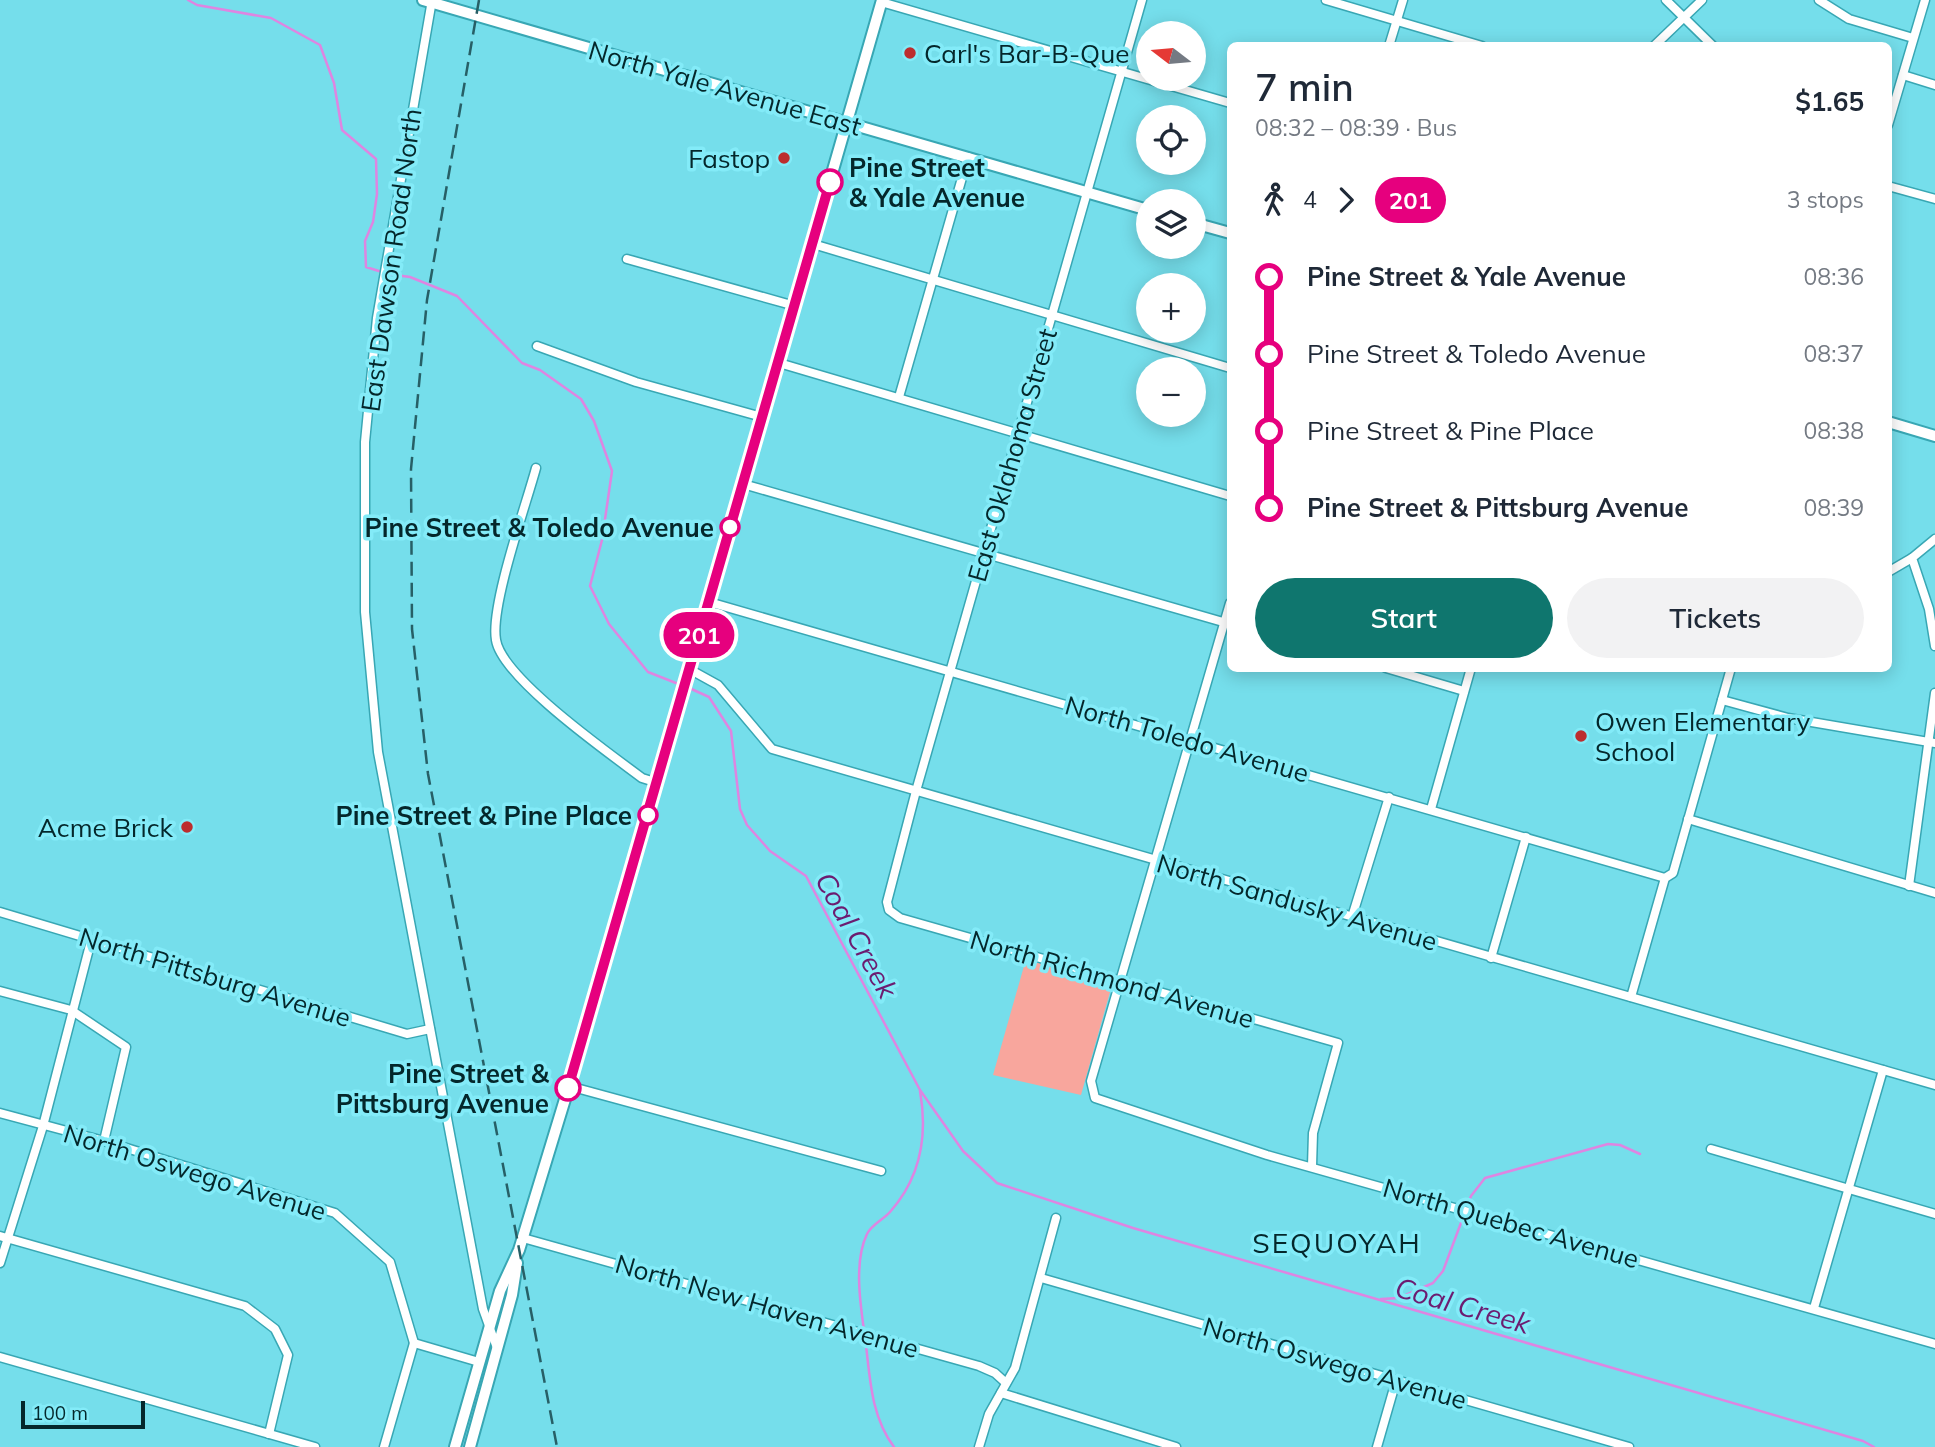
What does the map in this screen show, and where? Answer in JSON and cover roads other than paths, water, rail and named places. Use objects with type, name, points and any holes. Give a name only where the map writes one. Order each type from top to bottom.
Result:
[{"type":"main road","name":"North Yale Avenue East","points":[[429,1],[1136,206]]},
{"type":"main road","points":[[454,1447],[500,1291],[519,1250],[569,1086],[882,1]]},
{"type":"main road","points":[[1206,226],[1227,232]]},
{"type":"main road","points":[[1892,423],[1935,436]]},
{"type":"main road","points":[[470,1447],[512,1295],[519,1250]]},
{"type":"street","name":"East Oklahoma Street","points":[[889,910],[887,894],[1142,0]]},
{"type":"street","points":[[1326,0],[1469,42]]},
{"type":"street","points":[[1390,42],[1403,0]]},
{"type":"street","points":[[1666,0],[1709,42]]},
{"type":"street","points":[[1658,42],[1702,0]]},
{"type":"street","points":[[1819,0],[1849,19],[1913,38]]},
{"type":"street","points":[[1892,112],[1924,0]]},
{"type":"street","name":"East Dawson Road North","points":[[429,1],[384,264],[365,442],[365,612],[378,752],[483,1309],[497,1348]]},
{"type":"street","points":[[882,1],[1227,102]]},
{"type":"street","points":[[1903,75],[1935,85]]},
{"type":"street","points":[[900,397],[968,157]]},
{"type":"street","points":[[1892,187],[1935,199]]},
{"type":"street","points":[[813,244],[1227,367]]},
{"type":"street","points":[[627,259],[795,306]]},
{"type":"street","points":[[537,346],[636,382],[762,417]]},
{"type":"street","points":[[779,363],[1227,495]]},
{"type":"street","points":[[536,468],[498,604],[496,640],[499,648],[513,673],[624,765],[642,778],[658,783]]},
{"type":"street","points":[[743,484],[1227,623]]},
{"type":"street","points":[[1892,570],[1912,558],[1935,539]]},
{"type":"street","points":[[1912,558],[1929,609],[1935,646]]},
{"type":"street","name":"North Toledo Avenue","points":[[709,602],[1665,878]]},
{"type":"street","points":[[1119,981],[1189,739],[1227,626]]},
{"type":"street","name":"North Sandusky Avenue","points":[[688,672],[718,685],[763,742],[772,749],[1935,1085]]},
{"type":"street","points":[[1400,672],[1464,691]]},
{"type":"street","points":[[1431,809],[1470,672]]},
{"type":"street","points":[[1631,998],[1665,878],[1673,873],[1730,672]]},
{"type":"street","points":[[1909,886],[1931,743],[1935,693]]},
{"type":"street","points":[[1722,700],[1788,718],[1931,743]]},
{"type":"street","points":[[1352,917],[1389,797]]},
{"type":"street","points":[[1688,819],[1935,893]]},
{"type":"street","points":[[1491,958],[1526,837]]},
{"type":"street","name":"North Richmond Avenue","points":[[889,910],[900,918],[1338,1043],[1313,1133],[1312,1166]]},
{"type":"street","name":"North Pittsburg Avenue","points":[[0,912],[407,1034],[430,1029]]},
{"type":"street","points":[[0,1263],[4,1237],[43,1126],[91,941]]},
{"type":"street","name":"North Quebec Avenue","points":[[1119,981],[1091,1081],[1092,1093],[1100,1102],[1442,1205],[1935,1344]]},
{"type":"street","points":[[0,990],[71,1010],[126,1047],[104,1141]]},
{"type":"street","points":[[1814,1308],[1883,1070]]},
{"type":"street","points":[[569,1086],[881,1171]]},
{"type":"street","name":"North Oswego Avenue","points":[[0,1113],[104,1141],[335,1213],[390,1262],[414,1343]]},
{"type":"street","points":[[1711,1149],[1935,1214]]},
{"type":"street","points":[[979,1447],[989,1414],[1015,1368],[1056,1218]]},
{"type":"street","points":[[4,1237],[245,1306],[275,1329],[288,1355],[270,1434]]},
{"type":"street","name":"North New Haven Avenue","points":[[523,1238],[990,1370],[1006,1383]]},
{"type":"street","name":"North Oswego Avenue","points":[[1041,1278],[1629,1447]]},
{"type":"street","points":[[384,1447],[414,1343],[479,1362]]},
{"type":"street","points":[[0,1357],[315,1447]]},
{"type":"street","points":[[1377,1447],[1396,1381]]},
{"type":"street","points":[[1001,1393],[1176,1447]]},
{"type":"waterway","name":"Coal Creek","points":[[188,0],[197,5],[271,18],[320,45],[334,83],[342,130],[376,159],[377,194],[373,222],[365,241],[366,267],[382,272]]},
{"type":"waterway","name":"Coal Creek","points":[[388,274],[410,277],[457,296],[522,363],[540,370],[581,399],[594,421],[612,471],[602,540],[590,586],[609,624],[648,672],[681,685]]},
{"type":"waterway","name":"Coal Creek","points":[[687,687],[709,697],[731,731],[740,809],[747,825],[770,851],[806,876],[920,1090],[963,1151],[997,1183],[1133,1228],[1863,1441],[1874,1447]]},
{"type":"waterway","name":"Coal Creek","points":[[864,1330],[859,1282],[860,1256],[869,1231],[901,1199],[915,1170],[922,1140],[920,1091]]},
{"type":"waterway","points":[[1381,1299],[1399,1298],[1433,1283],[1443,1271],[1471,1196],[1485,1178],[1608,1144],[1620,1145],[1640,1154]]},
{"type":"waterway","name":"Coal Creek","points":[[865,1337],[876,1408],[880,1422],[894,1447]]},
{"type":"railway","points":[[479,0],[427,300],[411,469],[412,629],[428,774],[557,1447]]},
{"type":"place","name":"Carl's Bar-B-Que","points":[[910,53]]},
{"type":"place","name":"Fastop","points":[[784,158]]},
{"type":"place","name":"Pine Street & Yale Avenue","points":[[830,182]]},
{"type":"place","name":"Pine Street & Toledo Avenue","points":[[730,527]]},
{"type":"place","name":"Owen Elementary School","points":[[1581,736]]},
{"type":"place","name":"Pine Street & Pine Place","points":[[648,815]]},
{"type":"place","name":"Acme Brick","points":[[187,827]]},
{"type":"place","name":"Pine Street & Pittsburg Avenue","points":[[568,1088]]},
{"type":"district","name":"SEQUOYAH","points":[[1337,1242]]}]
